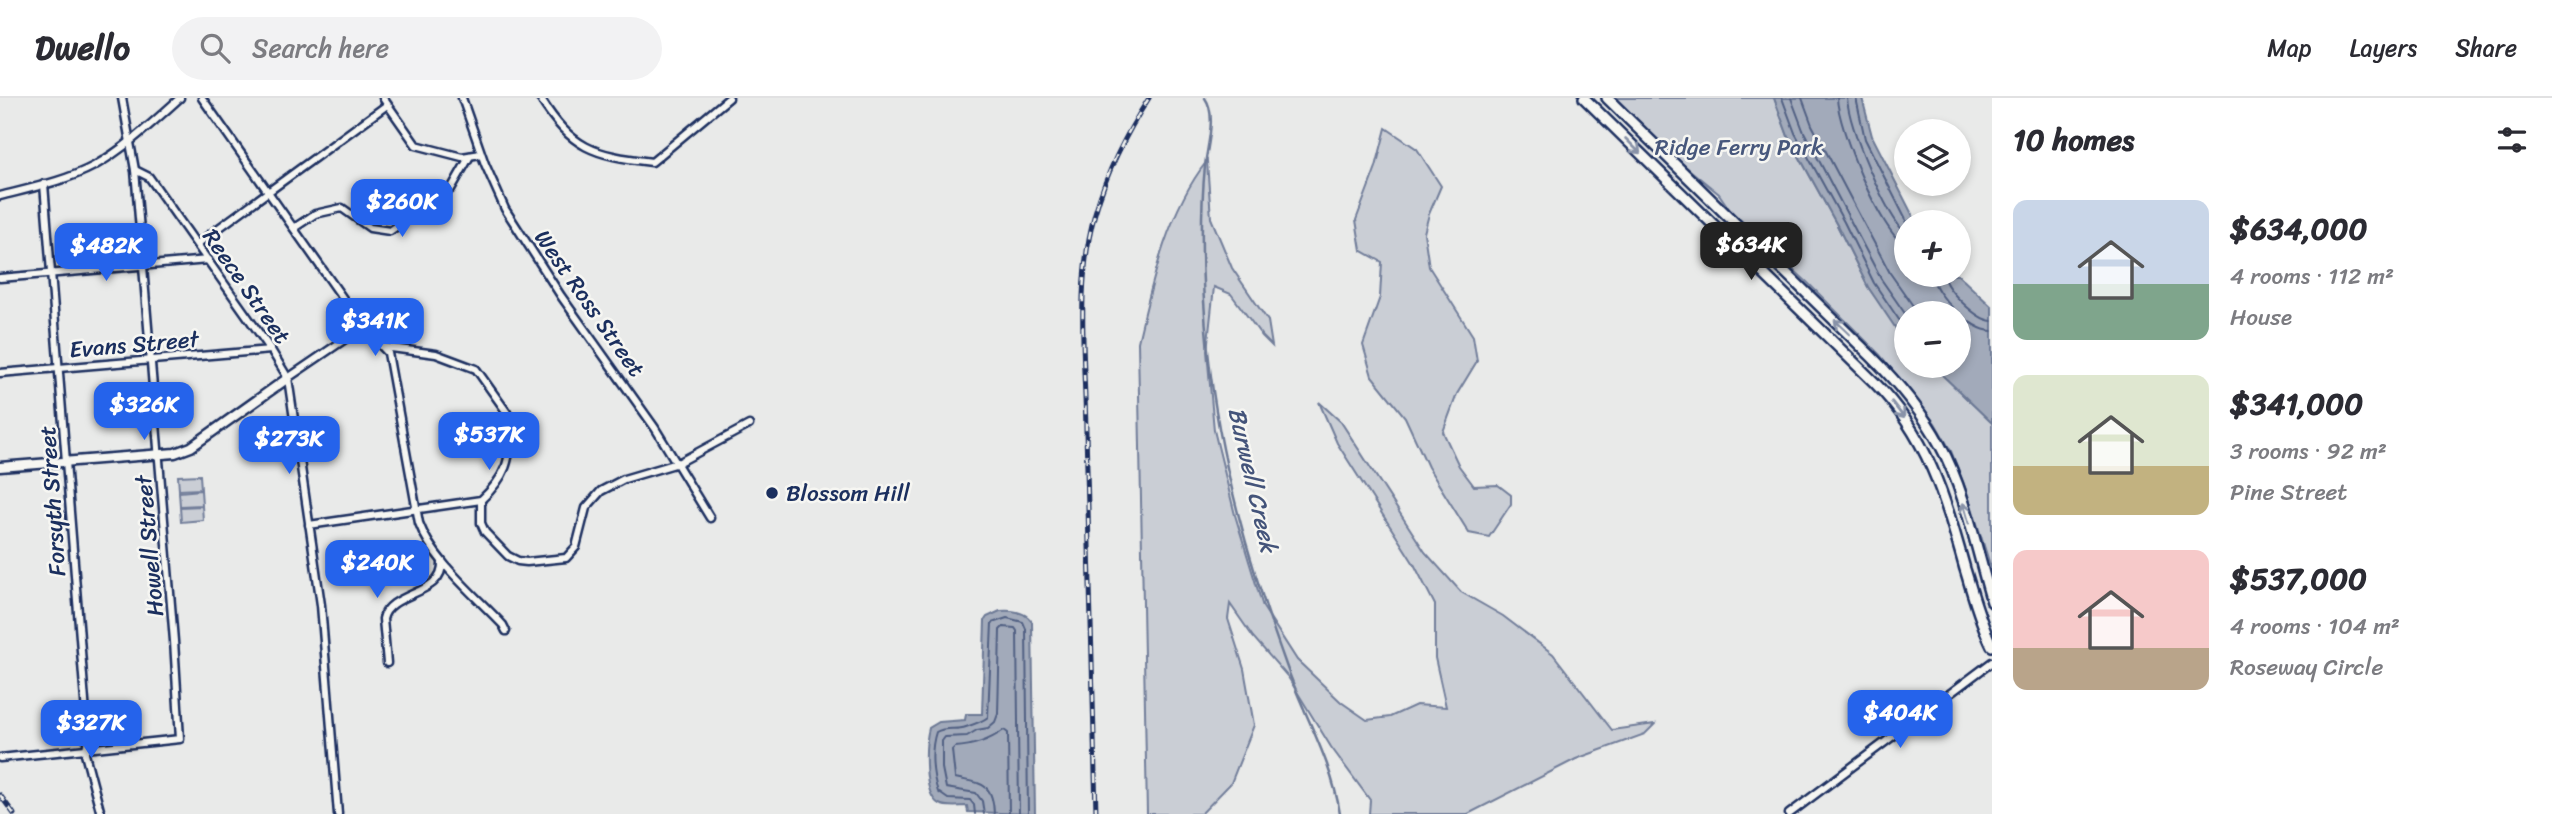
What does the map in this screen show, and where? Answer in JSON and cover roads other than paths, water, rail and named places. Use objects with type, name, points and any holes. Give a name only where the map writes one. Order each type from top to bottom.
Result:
[{"type":"main road","points":[[1584,98],[1874,382],[1902,413],[1937,476],[1979,614],[1992,646]]},
{"type":"main road","points":[[1607,98],[1871,356],[1911,399],[1947,459],[1958,485],[1992,602]]},
{"type":"street","name":"Howell Street","points":[[86,747],[180,739],[135,170],[122,98]]},
{"type":"street","points":[[0,196],[93,166],[129,142],[180,98]]},
{"type":"street","points":[[202,98],[372,339],[384,347],[436,354],[476,369],[513,421],[509,458],[498,484],[481,500],[309,525]]},
{"type":"street","name":"West Ross Street","points":[[462,98],[494,187],[534,256],[678,463],[710,518]]},
{"type":"street","points":[[540,98],[556,123],[578,143],[612,157],[652,162],[729,98]]},
{"type":"street","points":[[197,244],[385,101],[416,145],[462,157],[481,154]]},
{"type":"street","points":[[293,228],[315,214],[342,208],[370,228],[390,231],[451,189],[470,156]]},
{"type":"street","name":"Reece Street","points":[[135,170],[149,177],[271,350],[288,379],[325,643],[338,814]]},
{"type":"street","name":"Forsyth Street","points":[[44,184],[88,738],[85,754],[101,814]]},
{"type":"street","points":[[0,278],[208,260]]},
{"type":"street","points":[[0,467],[159,455],[191,447],[363,327]]},
{"type":"street","points":[[384,347],[391,361],[423,536],[506,631]]},
{"type":"street","name":"Evans Street","points":[[0,373],[271,350]]},
{"type":"street","points":[[481,500],[481,523],[485,532],[508,556],[527,562],[566,558],[576,547],[586,508],[601,491],[624,480],[678,463],[749,425]]},
{"type":"street","points":[[387,663],[383,619],[385,612],[389,606],[418,593],[432,583],[441,571],[442,560]]},
{"type":"street","points":[[1789,814],[1992,662]]},
{"type":"street","points":[[0,758],[86,747]]},
{"type":"water","points":[[1774,98],[1862,98],[1872,136],[1894,179],[1894,196],[1903,196],[1910,210],[1894,210],[1894,287],[1971,287],[1992,307],[1992,423],[1945,378],[1971,378],[1971,301],[1894,301],[1894,326],[1868,287],[1788,136]]},
{"type":"water","points":[[1000,611],[1018,612],[1032,622],[1035,814],[968,812],[967,806],[942,805],[934,799],[927,780],[926,745],[929,728],[939,722],[965,720],[966,714],[982,714],[985,620]]},
{"type":"waterway","name":"Burwell Creek","points":[[1205,98],[1209,105],[1211,122],[1203,189],[1203,282],[1208,351],[1220,431],[1237,510],[1260,588],[1286,665],[1331,775],[1340,814]]},
{"type":"railway","points":[[1096,814],[1083,294],[1089,240],[1105,183],[1149,98]]},
{"type":"railway","points":[[0,795],[14,814]]},
{"type":"place","name":"Blossom Hill","points":[[772,493]]},
{"type":"park label","name":"Ridge Ferry Park","points":[[1739,147]]}]
